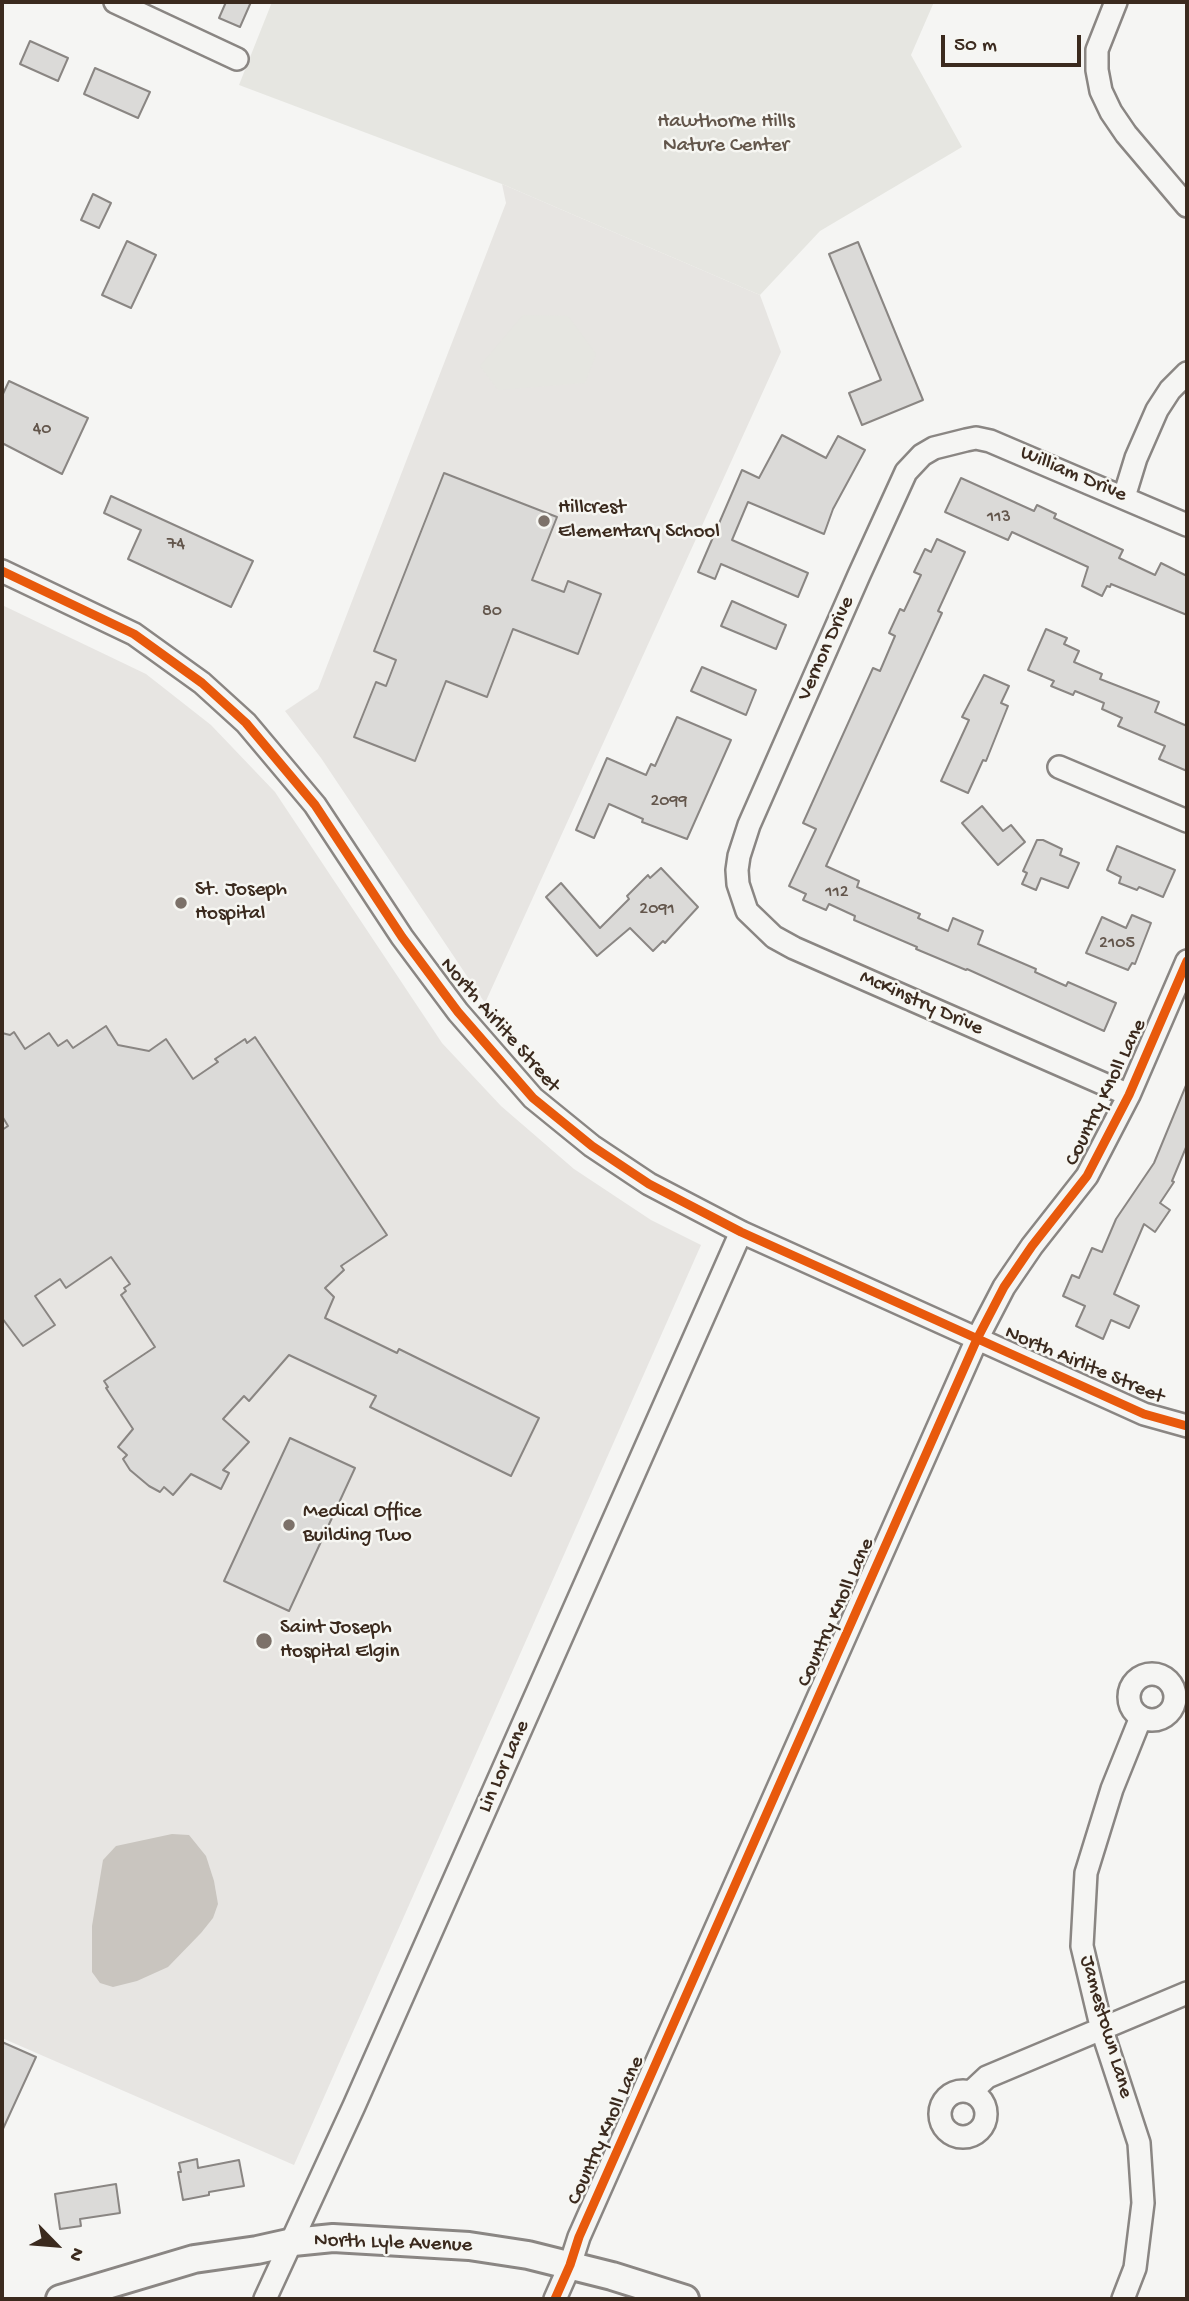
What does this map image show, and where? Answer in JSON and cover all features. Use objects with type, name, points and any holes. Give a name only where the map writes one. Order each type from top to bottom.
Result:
[{"type":"street","points":[[116,2],[237,59]]},
{"type":"street","points":[[1116,2],[1097,50],[1101,91],[1126,134],[1187,206]]},
{"type":"street","points":[[1124,496],[1136,458],[1157,410],[1170,390],[1187,373]]},
{"type":"street","name":"William Drive","points":[[955,442],[976,438],[990,441],[1187,525]]},
{"type":"street","name":"Vernon Drive","points":[[738,884],[738,856],[749,825],[906,472],[922,455],[934,448],[955,442]]},
{"type":"street","name":"North Airlite Street","points":[[2,571],[134,634],[202,683],[246,723],[315,805],[402,937],[450,1002],[533,1098],[592,1146],[649,1184],[741,1232],[1144,1414],[1187,1426]]},
{"type":"street","points":[[1059,767],[1187,821]]},
{"type":"street","name":"McKinstry Drive","points":[[738,884],[747,911],[774,937],[794,948],[1129,1095]]},
{"type":"street","name":"Country Knoll Lane","points":[[555,2299],[585,2224],[977,1339],[1004,1287],[1032,1246],[1087,1177],[1129,1095],[1187,961]]},
{"type":"street","name":"Lin Lor Lane","points":[[265,2299],[293,2242],[304,2212],[359,2094],[741,1232]]},
{"type":"street","name":"Jamestown Lane","points":[[1123,2299],[1135,2268],[1143,2203],[1139,2143],[1102,2030],[1082,1946],[1086,1873],[1112,1789],[1141,1717]]},
{"type":"street","points":[[971,2092],[988,2077],[1187,1993]]},
{"type":"street","name":"North Lyle Avenue","points":[[60,2299],[194,2259],[333,2238],[469,2246],[570,2265],[685,2299]]},
{"type":"shaded area","name":"Hillcrest Elementary School","points":[[502,184],[760,295],[781,352],[485,1003],[321,758],[285,711],[318,689],[506,203]]},
{"type":"shaded area","name":"Saint Joseph Hospital Elgin","points":[[2,605],[146,674],[211,725],[275,792],[442,1043],[501,1106],[574,1169],[651,1220],[701,1245],[294,2165],[2,2038]]},
{"type":"shaded area","points":[[172,1834],[189,1835],[206,1856],[218,1904],[213,1918],[168,1967],[137,1981],[113,1987],[100,1983],[92,1972],[92,1926],[103,1860],[116,1846]]},
{"type":"green space","name":"Hawthorne Hills Nature Center","points":[[272,2],[934,2],[911,55],[962,147],[820,231],[760,295],[502,184],[239,85]]},
{"type":"green space","points":[[523,315],[568,316],[596,354],[585,383],[498,390],[480,366]]},
{"type":"building","points":[[226,2],[251,2],[240,27],[219,18]]},
{"type":"building","points":[[30,41],[68,58],[58,81],[20,64]]},
{"type":"building","points":[[95,68],[150,92],[138,118],[84,94]]},
{"type":"building","points":[[93,194],[111,203],[99,228],[81,220]]},
{"type":"building","points":[[127,241],[156,255],[131,308],[102,295]]},
{"type":"building","points":[[858,242],[923,400],[862,425],[849,393],[881,380],[829,254]]},
{"type":"building","points":[[9,381],[88,418],[62,474],[2,443],[2,396]]},
{"type":"building","points":[[782,435],[826,458],[838,436],[865,450],[833,509],[824,534],[748,502],[732,540],[808,573],[798,597],[721,564],[715,579],[698,572],[742,470],[759,478]]},
{"type":"building","points":[[444,473],[557,517],[532,580],[564,592],[568,581],[601,594],[578,654],[513,629],[487,697],[446,681],[415,761],[354,737],[376,682],[386,686],[396,660],[374,651]]},
{"type":"building","points":[[961,478],[1034,511],[1037,505],[1056,514],[1054,518],[1123,550],[1119,558],[1155,575],[1161,563],[1187,576],[1187,615],[1111,584],[1102,596],[1082,586],[1088,567],[1012,532],[1008,540],[945,512]]},
{"type":"building","points":[[111,496],[253,561],[231,607],[128,559],[141,530],[104,513]]},
{"type":"building","points":[[937,539],[965,552],[938,611],[942,613],[826,866],[859,881],[857,887],[920,914],[918,918],[948,931],[953,918],[983,931],[978,944],[1036,969],[1035,972],[1066,986],[1068,982],[1116,1003],[1104,1031],[916,949],[917,947],[854,920],[855,916],[829,904],[826,910],[803,900],[806,894],[789,886],[816,829],[803,823],[873,668],[880,671],[895,636],[889,633],[900,609],[904,611],[921,575],[914,572],[925,549],[931,552]]},
{"type":"building","points":[[732,601],[786,625],[776,649],[721,626]]},
{"type":"building","points":[[1046,629],[1067,638],[1064,644],[1079,651],[1074,662],[1102,674],[1100,679],[1159,702],[1155,712],[1187,726],[1187,771],[1159,759],[1165,746],[1118,726],[1122,718],[1102,709],[1104,703],[1075,691],[1073,695],[1051,686],[1054,681],[1028,670]]},
{"type":"building","points":[[702,667],[756,690],[746,715],[691,691]]},
{"type":"building","points":[[984,675],[1009,686],[1001,703],[1008,706],[986,761],[983,760],[968,793],[941,781],[969,720],[962,717]]},
{"type":"building","points":[[677,717],[731,740],[687,839],[642,822],[643,819],[609,804],[594,838],[576,830],[607,758],[646,775],[651,764],[655,766]]},
{"type":"building","points":[[982,806],[1003,831],[1011,825],[1025,842],[998,865],[962,823]]},
{"type":"building","points":[[1037,840],[1062,849],[1060,855],[1079,863],[1068,888],[1041,878],[1036,890],[1022,884],[1027,873],[1023,871]]},
{"type":"building","points":[[1117,846],[1175,870],[1163,897],[1139,887],[1137,890],[1119,883],[1121,877],[1107,870]]},
{"type":"building","points":[[661,868],[698,907],[665,943],[663,941],[653,951],[630,928],[597,956],[546,897],[561,883],[600,928],[648,875],[650,878]]},
{"type":"building","points":[[1132,915],[1151,923],[1135,964],[1132,963],[1128,970],[1086,953],[1102,917],[1126,928]]},
{"type":"building","points":[[106,1026],[118,1045],[149,1051],[166,1039],[193,1079],[218,1062],[215,1059],[245,1039],[247,1043],[255,1037],[387,1235],[341,1266],[344,1270],[325,1288],[334,1297],[325,1318],[397,1353],[399,1349],[539,1418],[511,1476],[370,1407],[376,1396],[289,1355],[249,1401],[244,1396],[223,1419],[249,1442],[223,1470],[229,1473],[221,1489],[191,1474],[173,1495],[164,1487],[160,1492],[149,1486],[130,1470],[123,1459],[127,1455],[118,1447],[133,1429],[104,1381],[155,1347],[121,1295],[126,1291],[124,1288],[130,1284],[111,1257],[66,1288],[60,1279],[35,1296],[55,1325],[23,1346],[2,1318],[2,1130],[8,1126],[2,1116],[2,1033],[10,1035],[14,1032],[25,1049],[49,1033],[58,1046],[67,1040],[73,1048]]},
{"type":"building","points":[[1187,1083],[1187,1145],[1172,1181],[1174,1182],[1160,1203],[1170,1210],[1155,1232],[1144,1224],[1114,1294],[1139,1306],[1129,1328],[1111,1320],[1103,1339],[1076,1326],[1085,1306],[1063,1296],[1072,1275],[1079,1278],[1092,1248],[1102,1252],[1116,1219],[1154,1163]]},
{"type":"building","name":"Medical Office Building Two","points":[[290,1438],[355,1468],[289,1611],[224,1581]]},
{"type":"building","points":[[2,2042],[36,2057],[2,2131]]},
{"type":"building","points":[[197,2159],[198,2168],[239,2160],[244,2186],[183,2200],[179,2163]]},
{"type":"building","points":[[116,2184],[120,2213],[80,2219],[81,2226],[60,2229],[55,2194]]},
{"type":"cycle path","points":[[2,571],[134,634],[202,683],[246,723],[315,805],[402,937],[458,1012],[533,1098],[592,1146],[649,1184],[741,1232],[1144,1414],[1187,1426]]},
{"type":"cycle path","points":[[555,2299],[579,2237],[977,1339],[1004,1287],[1032,1246],[1087,1176],[1129,1095],[1187,961]]},
{"type":"place","name":"Hillcrest Elementary School","points":[[544,521]]},
{"type":"place","name":"St. Joseph Hospital","points":[[181,903]]},
{"type":"place","name":"Medical Office Building Two","points":[[289,1525]]},
{"type":"place","name":"Saint Joseph Hospital Elgin","points":[[264,1641]]}]
